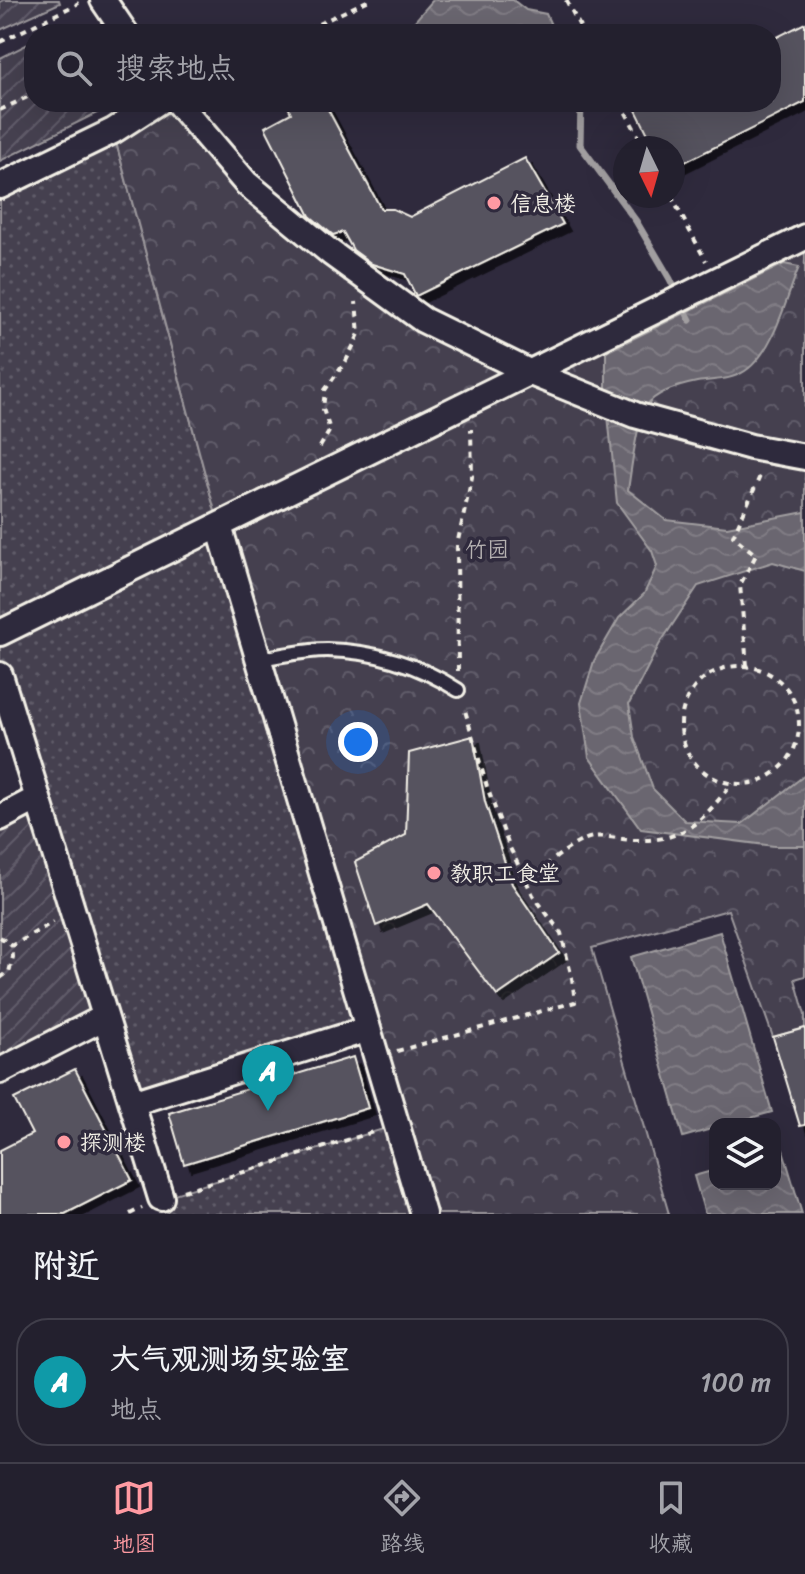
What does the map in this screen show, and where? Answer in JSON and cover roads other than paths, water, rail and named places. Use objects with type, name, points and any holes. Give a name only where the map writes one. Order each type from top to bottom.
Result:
[{"type":"street","points":[[103,0],[119,24]]},
{"type":"street","points":[[0,186],[113,131],[142,112]]},
{"type":"street","points":[[186,112],[246,183],[423,320],[531,373],[595,399],[654,420],[805,457]]},
{"type":"street","points":[[0,633],[805,237]]},
{"type":"street","points":[[219,526],[423,1214]]},
{"type":"street","points":[[0,675],[161,1198]]},
{"type":"street","points":[[0,818],[38,798]]},
{"type":"street","points":[[0,1071],[105,1017]]},
{"type":"street","points":[[132,1103],[368,1029]]},
{"type":"lane","points":[[258,659],[326,650],[387,656],[443,680],[458,690]]},
{"type":"water","points":[[433,0],[513,0],[526,10],[546,14],[550,24],[412,24]]},
{"type":"water","points":[[784,264],[799,267],[778,324],[764,351],[739,374],[677,387],[651,400],[640,422],[628,490],[666,520],[727,527],[805,512],[805,571],[773,562],[698,586],[659,645],[629,704],[634,737],[653,789],[685,821],[742,824],[805,775],[805,846],[774,846],[641,829],[589,757],[581,703],[594,661],[619,618],[644,594],[657,566],[652,551],[617,503],[606,396],[606,352]]},
{"type":"water","points":[[720,932],[772,1112],[750,1118],[709,1118],[709,1130],[683,1137],[631,957]]},
{"type":"water","points":[[781,1151],[802,1214],[705,1214],[694,1176],[709,1172],[709,1190],[781,1190]]},
{"type":"waterway","points":[[581,112],[580,145],[636,221],[690,320]]},
{"type":"place","name":"信息楼","points":[[494,203]]},
{"type":"place","name":"教职工食堂","points":[[434,873]]},
{"type":"place","name":"大气观测场实验室","points":[[268,1111]]},
{"type":"place","name":"探测楼","points":[[64,1142]]},
{"type":"park label","name":"竹园","points":[[487,549]]}]
